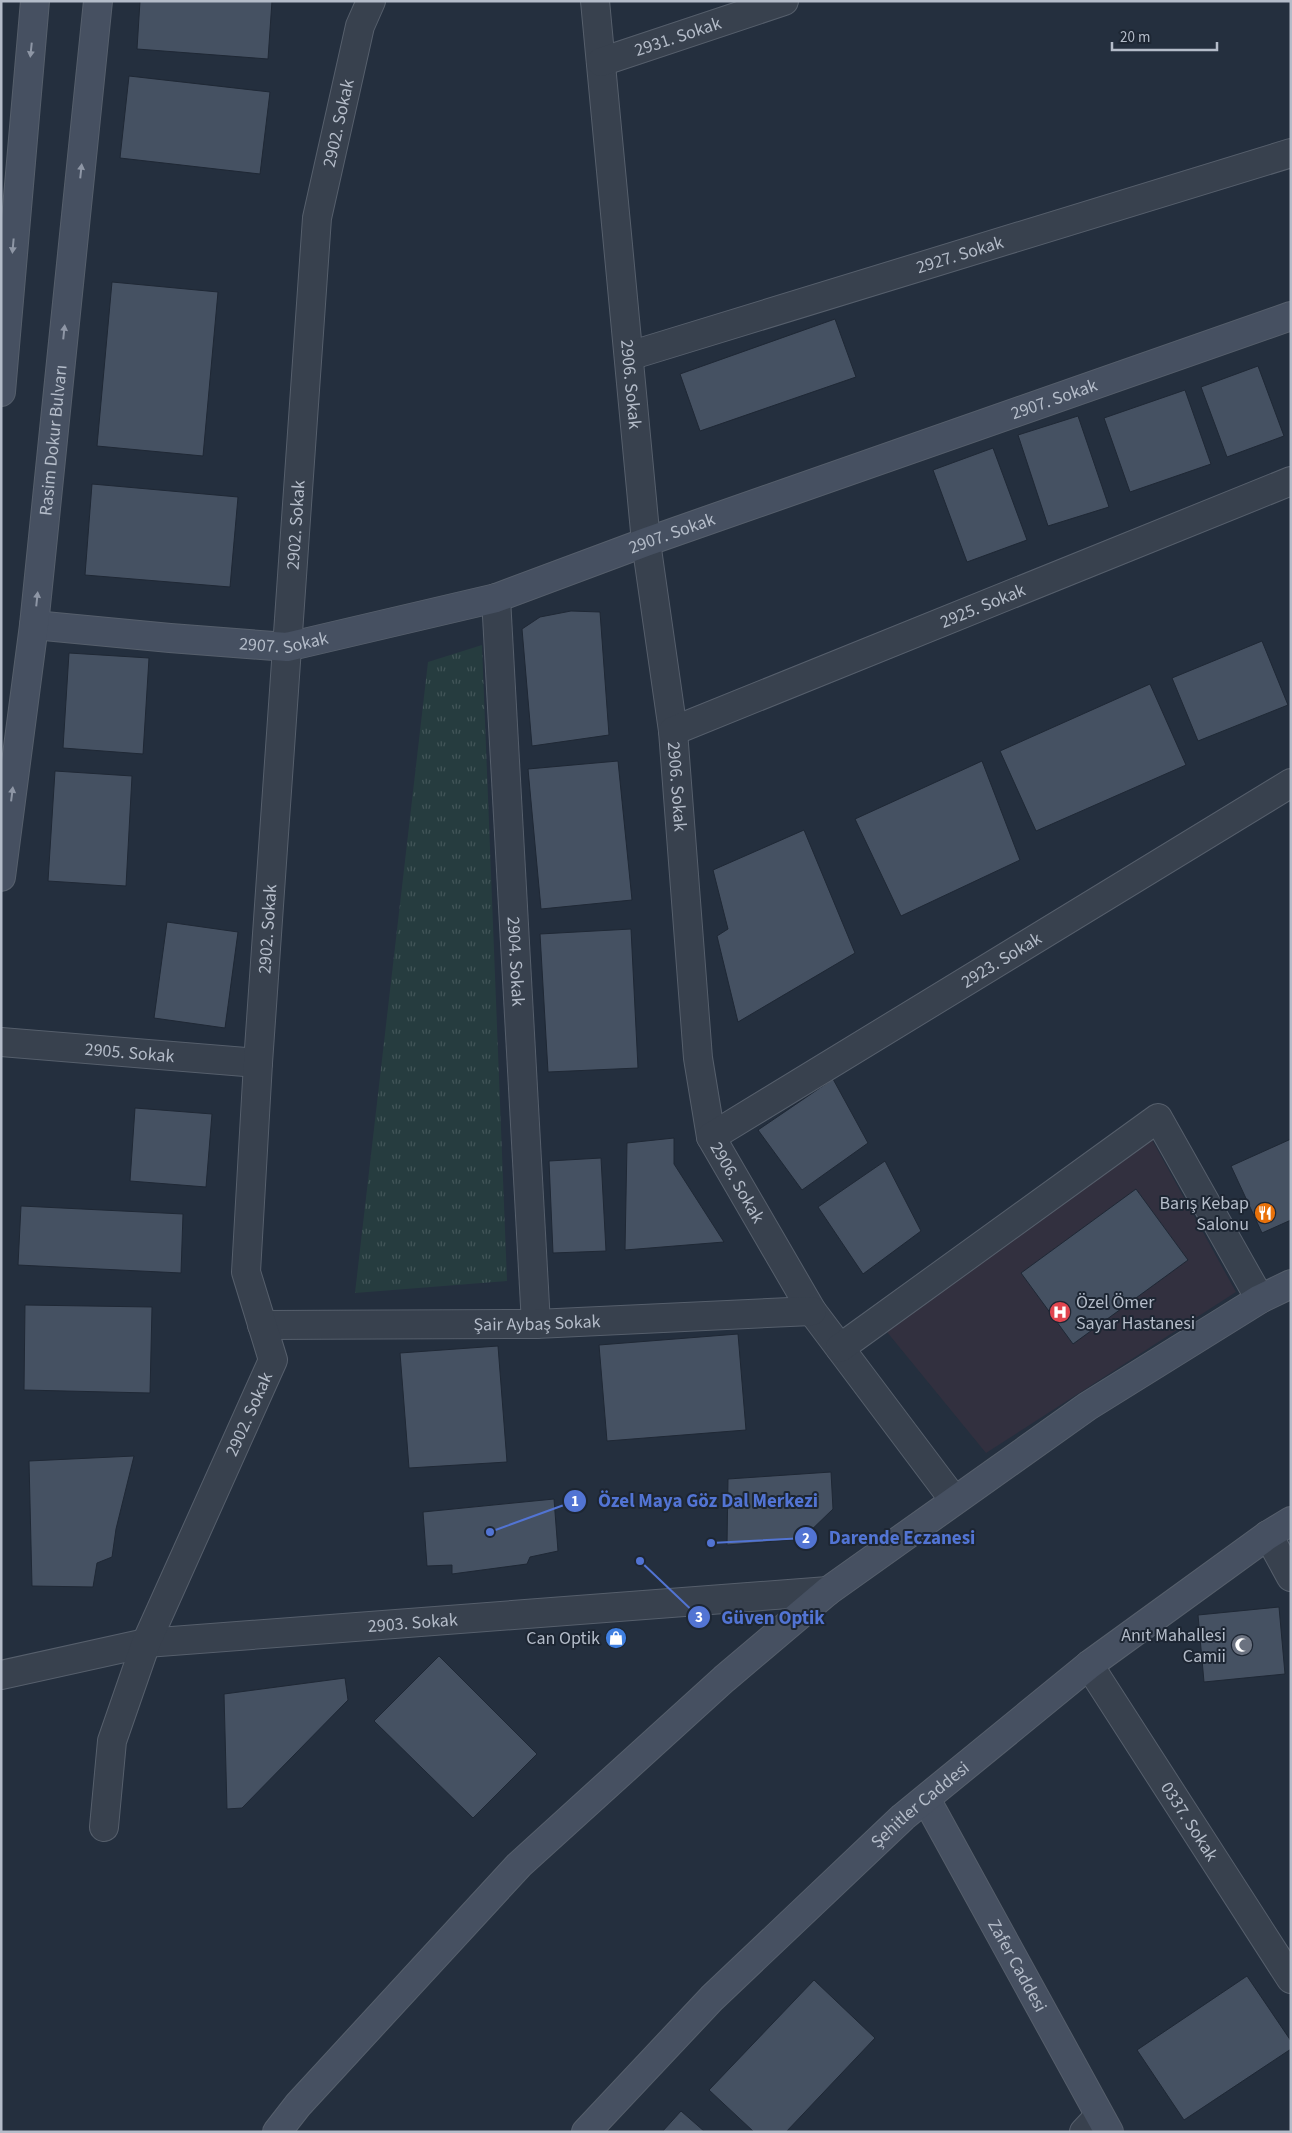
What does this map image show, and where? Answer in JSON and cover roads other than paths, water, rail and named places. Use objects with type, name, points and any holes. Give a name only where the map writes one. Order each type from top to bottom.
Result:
[{"type":"street","points":[[1,392],[9,203],[35,1]]},
{"type":"street","name":"Rasim Dokur Bulvarı","points":[[1,878],[34,625],[98,1]]},
{"type":"street","name":"2902. Sokak","points":[[104,1827],[112,1741],[146,1643],[273,1360],[246,1272],[258,1063],[316,218],[360,26],[371,1]]},
{"type":"street","name":"2906. Sokak","points":[[595,1],[646,542],[673,731],[698,1058],[711,1137],[812,1311],[954,1500]]},
{"type":"street","name":"2931. Sokak","points":[[601,62],[784,1]]},
{"type":"street","name":"2927. Sokak","points":[[629,356],[1291,153]]},
{"type":"street","name":"2907. Sokak","points":[[34,625],[286,647],[496,598],[646,542],[1289,322]]},
{"type":"street","name":"2925. Sokak","points":[[673,731],[1291,481]]},
{"type":"street","name":"2904. Sokak","points":[[496,598],[536,1324]]},
{"type":"street","name":"2923. Sokak","points":[[711,1137],[1291,782]]},
{"type":"street","name":"2905. Sokak","points":[[1,1042],[258,1063]]},
{"type":"street","points":[[840,1348],[1158,1118],[1260,1299]]},
{"type":"street","points":[[278,2132],[298,2105],[519,1865],[724,1679],[828,1591],[1088,1406],[1260,1299],[1291,1284]]},
{"type":"street","name":"Şair Aybaş Sokak","points":[[262,1325],[536,1324],[812,1311]]},
{"type":"street","name":"Şehitler Caddesi","points":[[586,2132],[712,1998],[903,1817],[1089,1665],[1268,1535],[1291,1521]]},
{"type":"street","points":[[1268,1535],[1291,1577]]},
{"type":"street","name":"2903. Sokak","points":[[1,1675],[146,1643],[828,1591]]},
{"type":"street","name":"0337. Sokak","points":[[1089,1665],[1291,1979]]},
{"type":"street","name":"Zafer Caddesi","points":[[926,1799],[1097,2126]]},
{"type":"place","name":"Barış Kebap Salonu","points":[[1265,1213]]},
{"type":"place","name":"Özel Ömer Sayar Hastanesi","points":[[1060,1312]]},
{"type":"place","name":"Özel Maya Göz Dal Merkezi","points":[[490,1532]]},
{"type":"place","name":"Darende Eczanesi","points":[[711,1543]]},
{"type":"place","name":"Güven Optik","points":[[640,1561]]},
{"type":"place","name":"Can Optik","points":[[616,1638]]},
{"type":"place","name":"Anıt Mahallesi Camii","points":[[1242,1645]]}]
